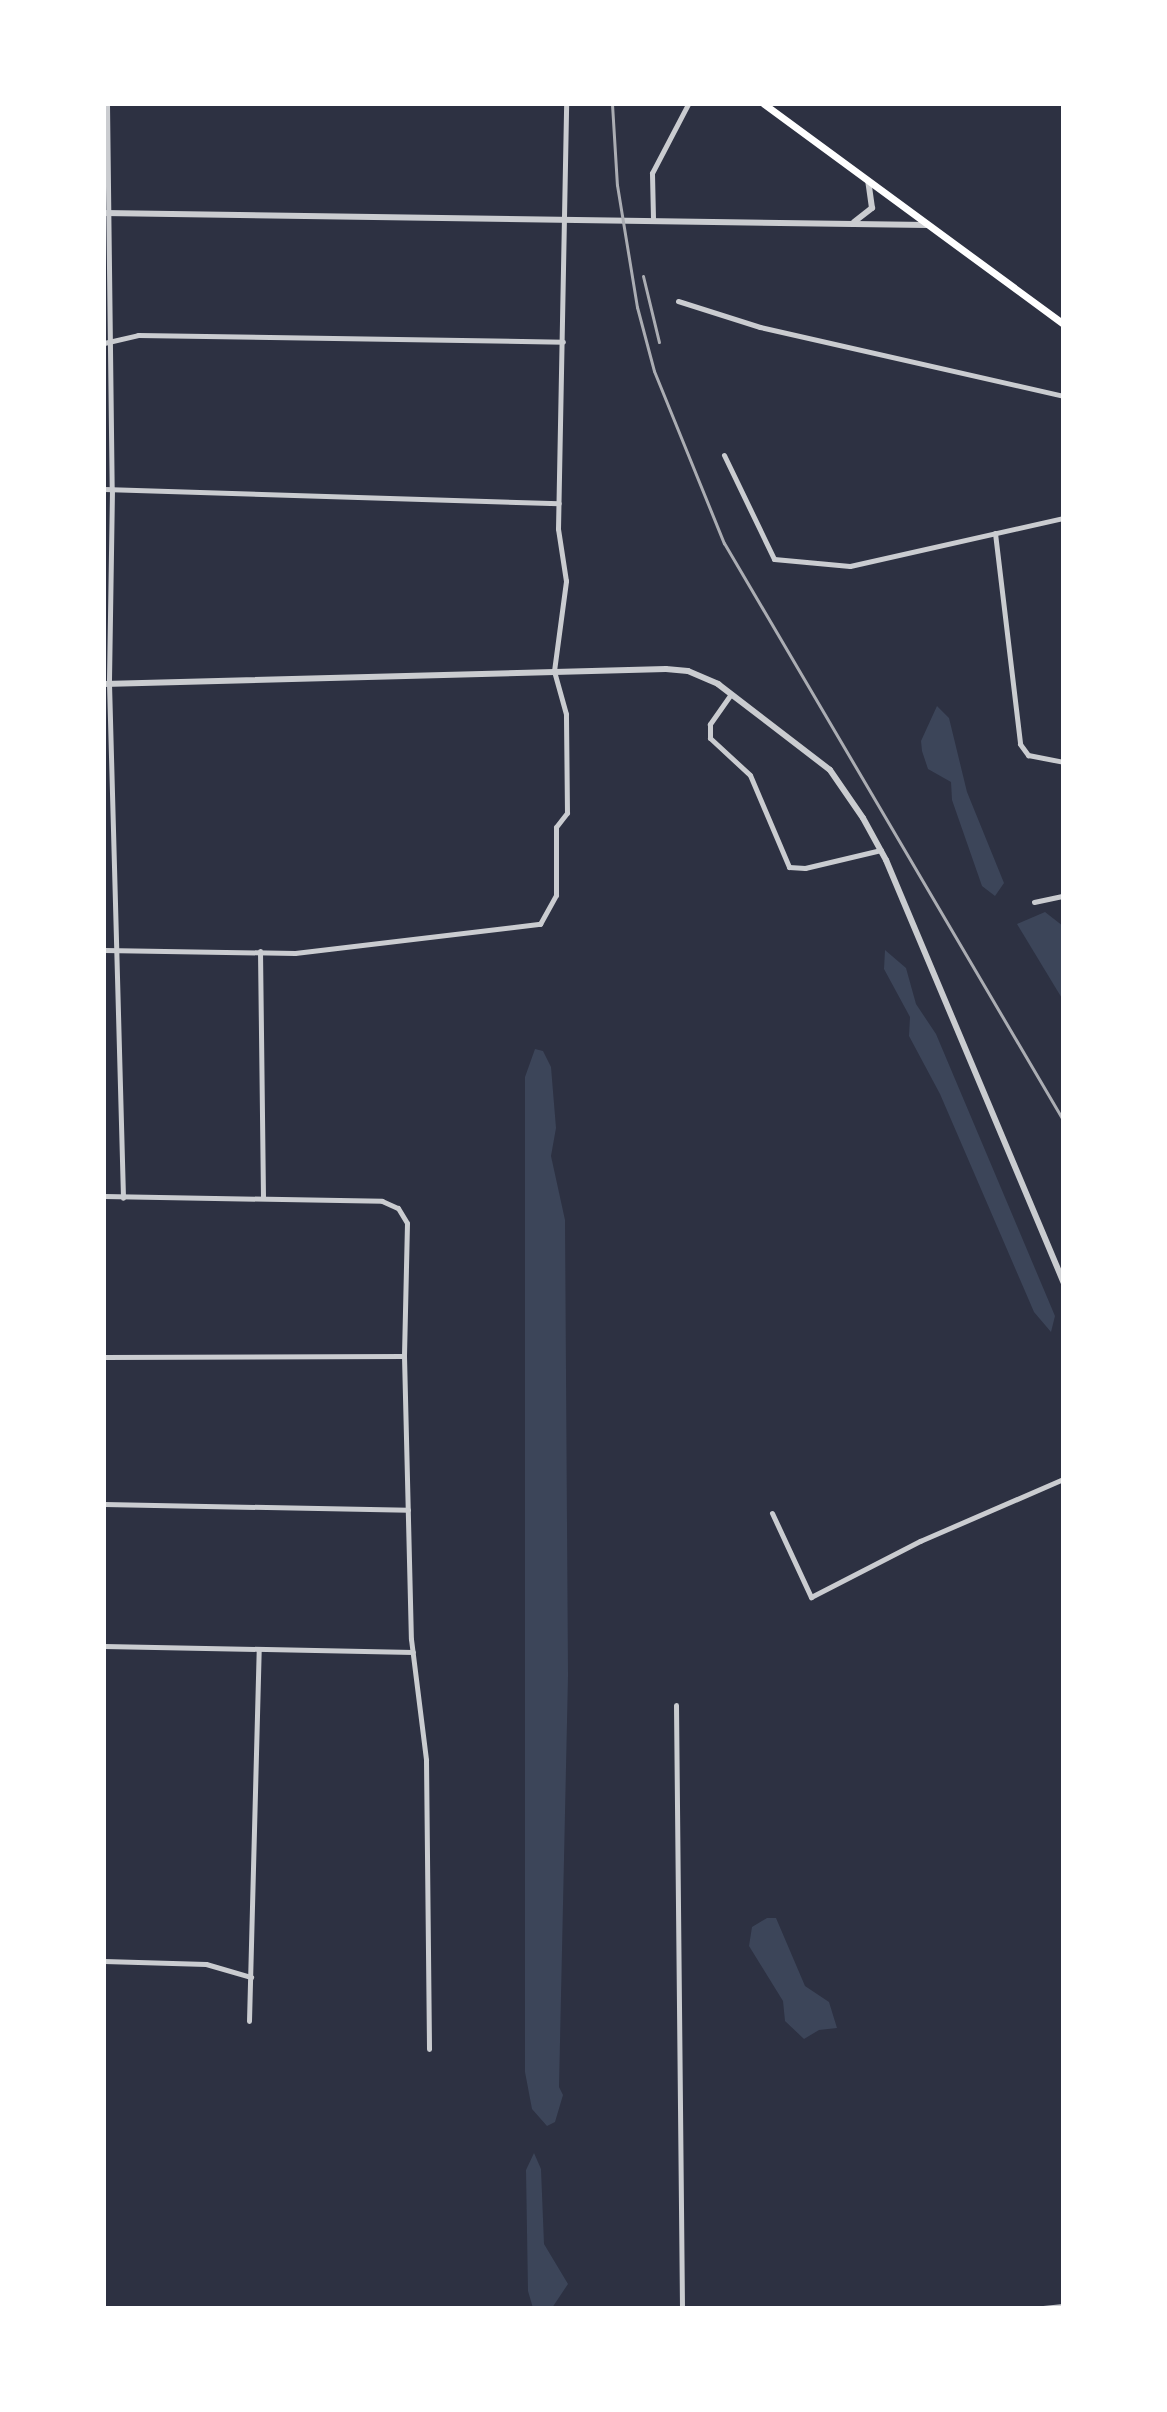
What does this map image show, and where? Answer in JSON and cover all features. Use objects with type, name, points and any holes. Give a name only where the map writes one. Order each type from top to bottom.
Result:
[{"type":"main road","points":[[764,104],[1063,324]]},
{"type":"street","points":[[107,104],[106,343],[112,489],[106,586],[106,684],[118,950],[123,1198]]},
{"type":"street","points":[[104,950],[295,953],[540,924],[556,895],[556,827],[567,813],[566,714],[554,671],[566,581],[559,503],[566,104]]},
{"type":"street","points":[[653,218],[652,173],[688,104]]},
{"type":"street","points":[[851,223],[872,208],[868,181]]},
{"type":"street","points":[[106,213],[566,216],[927,225]]},
{"type":"street","points":[[678,301],[760,327],[1063,396]]},
{"type":"street","points":[[106,343],[138,335],[563,342]]},
{"type":"street","points":[[724,455],[774,559],[850,566],[1063,518]]},
{"type":"street","points":[[104,489],[559,503]]},
{"type":"street","points":[[995,533],[1020,744],[1028,755],[1063,762]]},
{"type":"street","points":[[106,684],[554,671],[688,671],[731,694],[830,770],[881,850],[1063,1282]]},
{"type":"street","points":[[731,694],[710,724],[710,738],[750,775],[789,867],[805,868],[881,850]]},
{"type":"street","points":[[1034,902],[1063,896]]},
{"type":"street","points":[[260,951],[263,1198]]},
{"type":"street","points":[[104,1196],[382,1201],[398,1208],[407,1223],[404,1356],[408,1510],[413,1652],[426,1760],[429,2049]]},
{"type":"street","points":[[104,1357],[404,1356]]},
{"type":"street","points":[[772,1513],[811,1597],[920,1541],[1063,1479]]},
{"type":"street","points":[[104,1504],[408,1510]]},
{"type":"street","points":[[104,1646],[413,1652]]},
{"type":"street","points":[[249,2021],[259,1649]]},
{"type":"street","points":[[676,1705],[682,2308]]},
{"type":"street","points":[[104,1961],[206,1964],[251,1977]]},
{"type":"street","points":[[1043,2308],[1063,2306]]},
{"type":"shaded area","points":[[937,706],[949,718],[967,792],[1004,883],[995,896],[982,886],[952,800],[951,782],[928,769],[922,751],[921,741]]},
{"type":"shaded area","points":[[1045,912],[1063,926],[1063,1000],[1017,924]]},
{"type":"shaded area","points":[[885,950],[906,968],[916,1004],[936,1034],[1055,1316],[1051,1332],[1034,1312],[940,1094],[909,1036],[910,1017],[884,969]]},
{"type":"shaded area","points":[[535,1049],[543,1051],[551,1067],[556,1128],[551,1156],[565,1220],[568,1676],[559,2087],[563,2095],[555,2122],[547,2126],[532,2109],[525,2072],[525,1077]]},
{"type":"shaded area","points":[[767,1918],[776,1918],[805,1986],[829,2002],[837,2028],[819,2030],[804,2039],[785,2021],[783,2001],[749,1946],[752,1927]]},
{"type":"shaded area","points":[[534,2153],[541,2169],[544,2244],[568,2284],[552,2308],[533,2308],[528,2291],[526,2170]]},
{"type":"railway","points":[[612,104],[617,185],[637,307],[654,371],[724,543],[1063,1120]]},
{"type":"railway","points":[[643,276],[659,342]]}]
